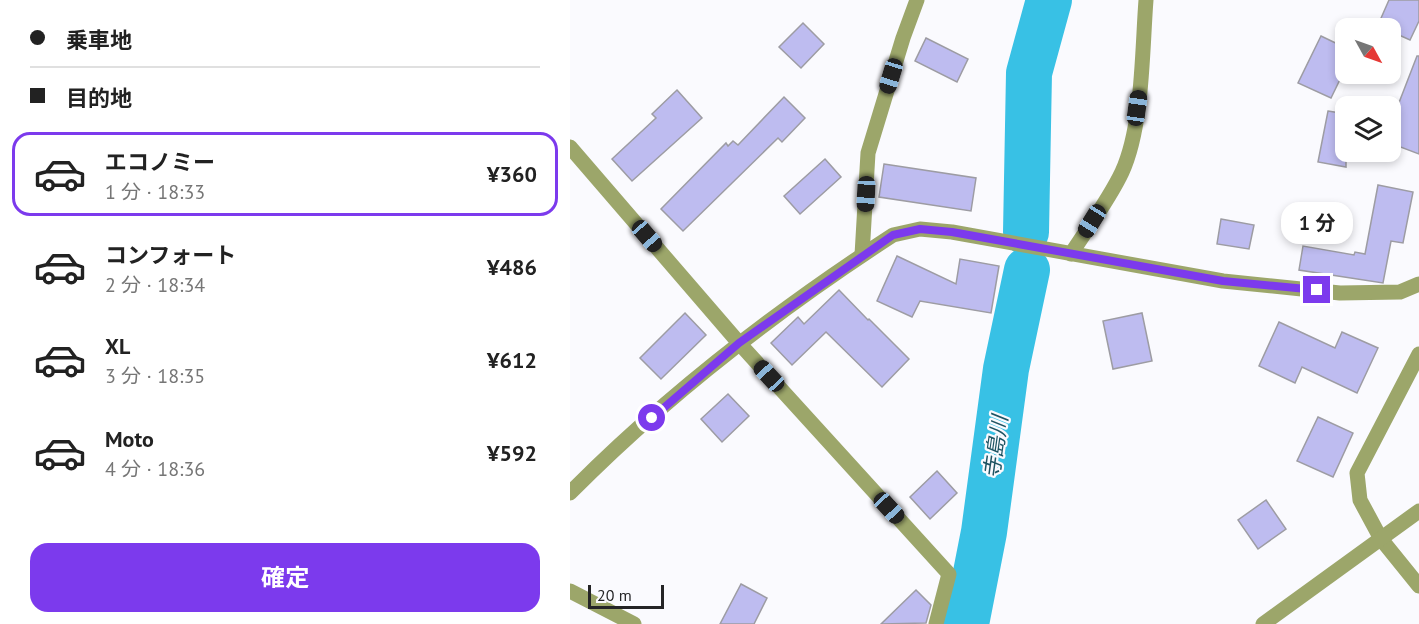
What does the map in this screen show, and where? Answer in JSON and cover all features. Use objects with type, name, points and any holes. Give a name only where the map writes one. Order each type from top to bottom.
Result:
[{"type":"street","points":[[862,255],[868,153],[917,0]]},
{"type":"street","points":[[1071,254],[1122,172],[1134,131],[1140,86],[1146,0]]},
{"type":"street","points":[[570,147],[739,343],[949,574],[936,624]]},
{"type":"street","points":[[570,493],[600,462],[739,343],[893,235],[920,229],[952,232],[1223,281],[1340,293],[1400,292],[1419,284]]},
{"type":"street","points":[[1419,354],[1357,473],[1360,500],[1381,539],[1419,586]]},
{"type":"street","points":[[1263,624],[1419,511]]},
{"type":"street","points":[[570,591],[633,624]]},
{"type":"building","points":[[1389,0],[1419,0],[1419,21],[1410,40],[1401,36],[1401,18],[1381,18]]},
{"type":"building","points":[[803,23],[824,44],[801,68],[779,47]]},
{"type":"building","points":[[1321,36],[1335,43],[1335,84],[1338,84],[1331,98],[1298,83]]},
{"type":"building","points":[[926,38],[968,59],[957,82],[915,61]]},
{"type":"building","points":[[1417,56],[1419,56],[1419,154],[1401,147],[1401,97]]},
{"type":"building","points":[[677,90],[702,118],[632,181],[612,159],[656,118],[652,114]]},
{"type":"building","points":[[784,97],[805,118],[782,142],[778,138],[683,231],[661,209],[726,143],[728,146],[733,141],[738,145]]},
{"type":"building","points":[[1328,111],[1335,112],[1335,162],[1346,162],[1346,167],[1318,162]]},
{"type":"building","points":[[825,159],[841,177],[800,214],[784,196]]},
{"type":"building","points":[[884,164],[976,178],[971,211],[879,197]]},
{"type":"building","points":[[1378,185],[1413,192],[1403,243],[1391,241],[1383,283],[1299,270],[1303,246],[1354,255],[1355,252],[1365,254]]},
{"type":"building","points":[[1221,219],[1254,225],[1249,249],[1217,244]]},
{"type":"building","points":[[897,256],[956,284],[960,259],[999,266],[991,313],[920,301],[912,317],[877,301]]},
{"type":"building","points":[[839,290],[909,359],[882,387],[826,332],[792,365],[771,343],[798,317],[804,324]]},
{"type":"building","points":[[685,313],[706,335],[661,379],[640,358]]},
{"type":"building","points":[[1142,313],[1152,361],[1113,369],[1103,321]]},
{"type":"building","points":[[1279,322],[1335,348],[1342,332],[1378,348],[1357,393],[1302,367],[1295,383],[1259,366]]},
{"type":"building","points":[[728,394],[749,416],[722,442],[701,419]]},
{"type":"building","points":[[1318,417],[1353,433],[1333,477],[1297,461]]},
{"type":"building","points":[[937,471],[957,493],[930,519],[910,497]]},
{"type":"building","points":[[1266,500],[1286,529],[1258,549],[1238,520]]},
{"type":"building","points":[[741,584],[767,598],[754,624],[720,624]]},
{"type":"building","points":[[916,590],[931,605],[926,623],[881,624]]},
{"type":"waterway","name":"寺島川","points":[[1026,232],[1029,73],[1049,0]]},
{"type":"waterway","name":"寺島川","points":[[966,624],[984,532],[1006,369],[1027,270]]},
{"type":"route","points":[[652,418],[739,343],[862,255],[893,235],[920,229],[952,232],[1223,281],[1317,290]]}]
